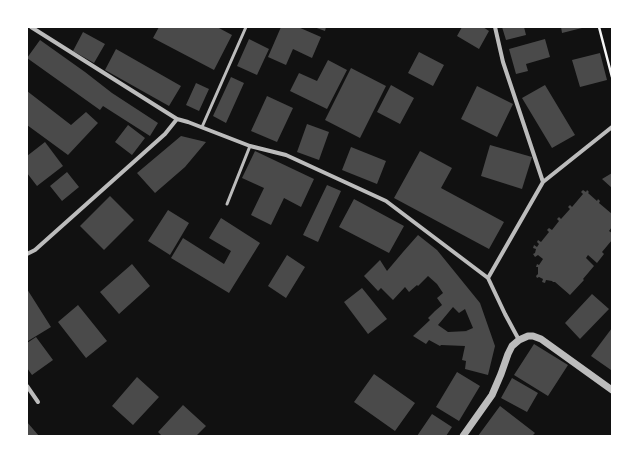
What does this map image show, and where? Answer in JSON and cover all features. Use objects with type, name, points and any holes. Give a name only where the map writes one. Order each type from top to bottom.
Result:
[{"type":"street","points":[[31,27],[177,119],[250,146],[286,155],[386,201],[488,278],[519,340]]},
{"type":"street","points":[[495,27],[503,62],[543,182]]},
{"type":"street","points":[[27,254],[35,250],[141,156],[165,134],[177,119]]},
{"type":"street","points":[[488,278],[543,182],[612,127]]},
{"type":"street","points":[[463,436],[492,395],[512,346],[519,340],[528,336],[541,339],[612,390]]},
{"type":"street","points":[[27,386],[38,402]]},
{"type":"lane","points":[[202,127],[246,27]]},
{"type":"lane","points":[[227,204],[250,146]]},
{"type":"path","points":[[599,27],[612,77]]},
{"type":"building","points":[[159,27],[217,27],[232,35],[214,70],[153,38]]},
{"type":"building","points":[[281,27],[298,27],[321,37],[312,58],[293,49],[286,65],[268,57]]},
{"type":"building","points":[[314,27],[326,27],[325,31]]},
{"type":"building","points":[[462,27],[483,27],[489,31],[479,49],[457,36]]},
{"type":"building","points":[[502,27],[524,27],[526,35],[506,40]]},
{"type":"building","points":[[561,27],[582,27],[582,28],[562,33]]},
{"type":"building","points":[[83,32],[105,44],[94,63],[73,51]]},
{"type":"building","points":[[249,39],[269,49],[257,75],[237,66]]},
{"type":"building","points":[[545,39],[550,57],[526,64],[528,71],[516,74],[509,49]]},
{"type":"building","points":[[40,40],[112,93],[158,123],[150,136],[103,106],[100,110],[27,58]]},
{"type":"building","points":[[116,49],[181,86],[169,106],[105,70]]},
{"type":"building","points":[[419,52],[444,65],[433,86],[408,73]]},
{"type":"building","points":[[600,53],[607,80],[580,87],[572,60]]},
{"type":"building","points":[[328,60],[347,70],[327,109],[290,91],[299,73],[317,81]]},
{"type":"building","points":[[351,68],[386,86],[360,138],[325,120]]},
{"type":"building","points":[[231,77],[244,83],[226,123],[213,116]]},
{"type":"building","points":[[196,83],[209,89],[199,111],[186,105]]},
{"type":"building","points":[[391,85],[414,98],[400,124],[377,112]]},
{"type":"building","points":[[545,85],[575,135],[552,148],[522,98]]},
{"type":"building","points":[[477,86],[513,104],[497,137],[461,119]]},
{"type":"building","points":[[27,91],[71,125],[86,112],[98,123],[68,155],[27,125]]},
{"type":"building","points":[[267,96],[293,108],[277,142],[251,131]]},
{"type":"building","points":[[307,124],[329,132],[319,160],[297,152]]},
{"type":"building","points":[[128,125],[145,138],[132,155],[115,142]]},
{"type":"building","points":[[181,136],[206,142],[185,167],[155,193],[137,173]]},
{"type":"building","points":[[45,142],[63,166],[37,186],[27,173],[27,156]]},
{"type":"building","points":[[490,145],[532,157],[522,189],[481,176]]},
{"type":"building","points":[[351,147],[386,161],[377,184],[342,170]]},
{"type":"building","points":[[255,151],[314,179],[301,207],[284,198],[271,225],[251,215],[264,188],[242,178]]},
{"type":"building","points":[[420,151],[452,168],[441,188],[504,222],[489,249],[394,198]]},
{"type":"building","points":[[67,172],[79,187],[62,201],[50,186]]},
{"type":"building","points":[[612,173],[612,188],[602,179]]},
{"type":"building","points":[[327,185],[341,191],[318,242],[303,235]]},
{"type":"building","points":[[583,190],[586,192],[587,190],[589,192],[588,193],[597,201],[598,199],[600,201],[599,203],[612,214],[612,227],[609,231],[612,233],[612,240],[602,252],[604,254],[597,263],[588,255],[586,258],[594,266],[583,279],[584,280],[570,295],[555,282],[546,280],[545,283],[542,282],[543,279],[539,277],[537,278],[538,267],[536,267],[537,264],[539,265],[543,259],[538,255],[535,257],[533,254],[535,253],[536,249],[533,248],[534,245],[537,247],[539,244],[537,242],[538,240],[541,242],[549,232],[547,230],[549,228],[552,230],[559,221],[557,219],[559,217],[561,219],[570,209],[568,207],[570,205],[572,207],[583,194],[581,192]]},
{"type":"building","points":[[110,196],[134,220],[104,250],[80,226]]},
{"type":"building","points":[[354,199],[404,226],[389,253],[339,227]]},
{"type":"building","points":[[168,210],[189,223],[170,255],[148,241]]},
{"type":"building","points":[[221,218],[260,243],[229,293],[171,258],[183,238],[224,264],[231,251],[209,238]]},
{"type":"building","points":[[418,235],[437,250],[480,303],[495,346],[488,375],[465,369],[466,361],[462,360],[465,346],[440,346],[429,340],[426,344],[413,336],[430,320],[428,318],[442,305],[437,298],[443,293],[437,284],[428,276],[418,286],[417,285],[409,292],[405,287],[393,300],[381,288],[378,291],[364,276],[380,260],[387,271]],"holes":[[[453,307],[459,313],[465,309],[473,328],[466,331],[468,331],[448,332],[438,325]]]},
{"type":"building","points":[[287,255],[305,267],[286,298],[268,286]]},
{"type":"building","points":[[132,264],[150,286],[119,314],[100,292]]},
{"type":"building","points":[[362,288],[387,319],[368,334],[344,302]]},
{"type":"building","points":[[27,289],[51,327],[28,341],[27,340]]},
{"type":"building","points":[[592,294],[609,309],[580,339],[565,323]]},
{"type":"building","points":[[78,305],[107,341],[86,358],[58,322]]},
{"type":"building","points":[[612,328],[612,368],[611,370],[591,356]]},
{"type":"building","points":[[36,337],[53,360],[32,375],[27,368],[27,343]]},
{"type":"building","points":[[534,344],[568,365],[548,396],[514,375]]},
{"type":"building","points":[[457,372],[480,386],[459,421],[436,407]]},
{"type":"building","points":[[374,374],[415,403],[395,431],[354,402]]},
{"type":"building","points":[[137,377],[159,397],[133,425],[112,406]]},
{"type":"building","points":[[512,378],[538,393],[527,412],[501,398]]},
{"type":"building","points":[[183,405],[206,426],[196,436],[162,436],[158,432]]},
{"type":"building","points":[[500,406],[535,433],[532,436],[478,436]]},
{"type":"building","points":[[432,414],[452,427],[446,436],[417,436]]},
{"type":"building","points":[[27,422],[39,436],[27,436]]}]
